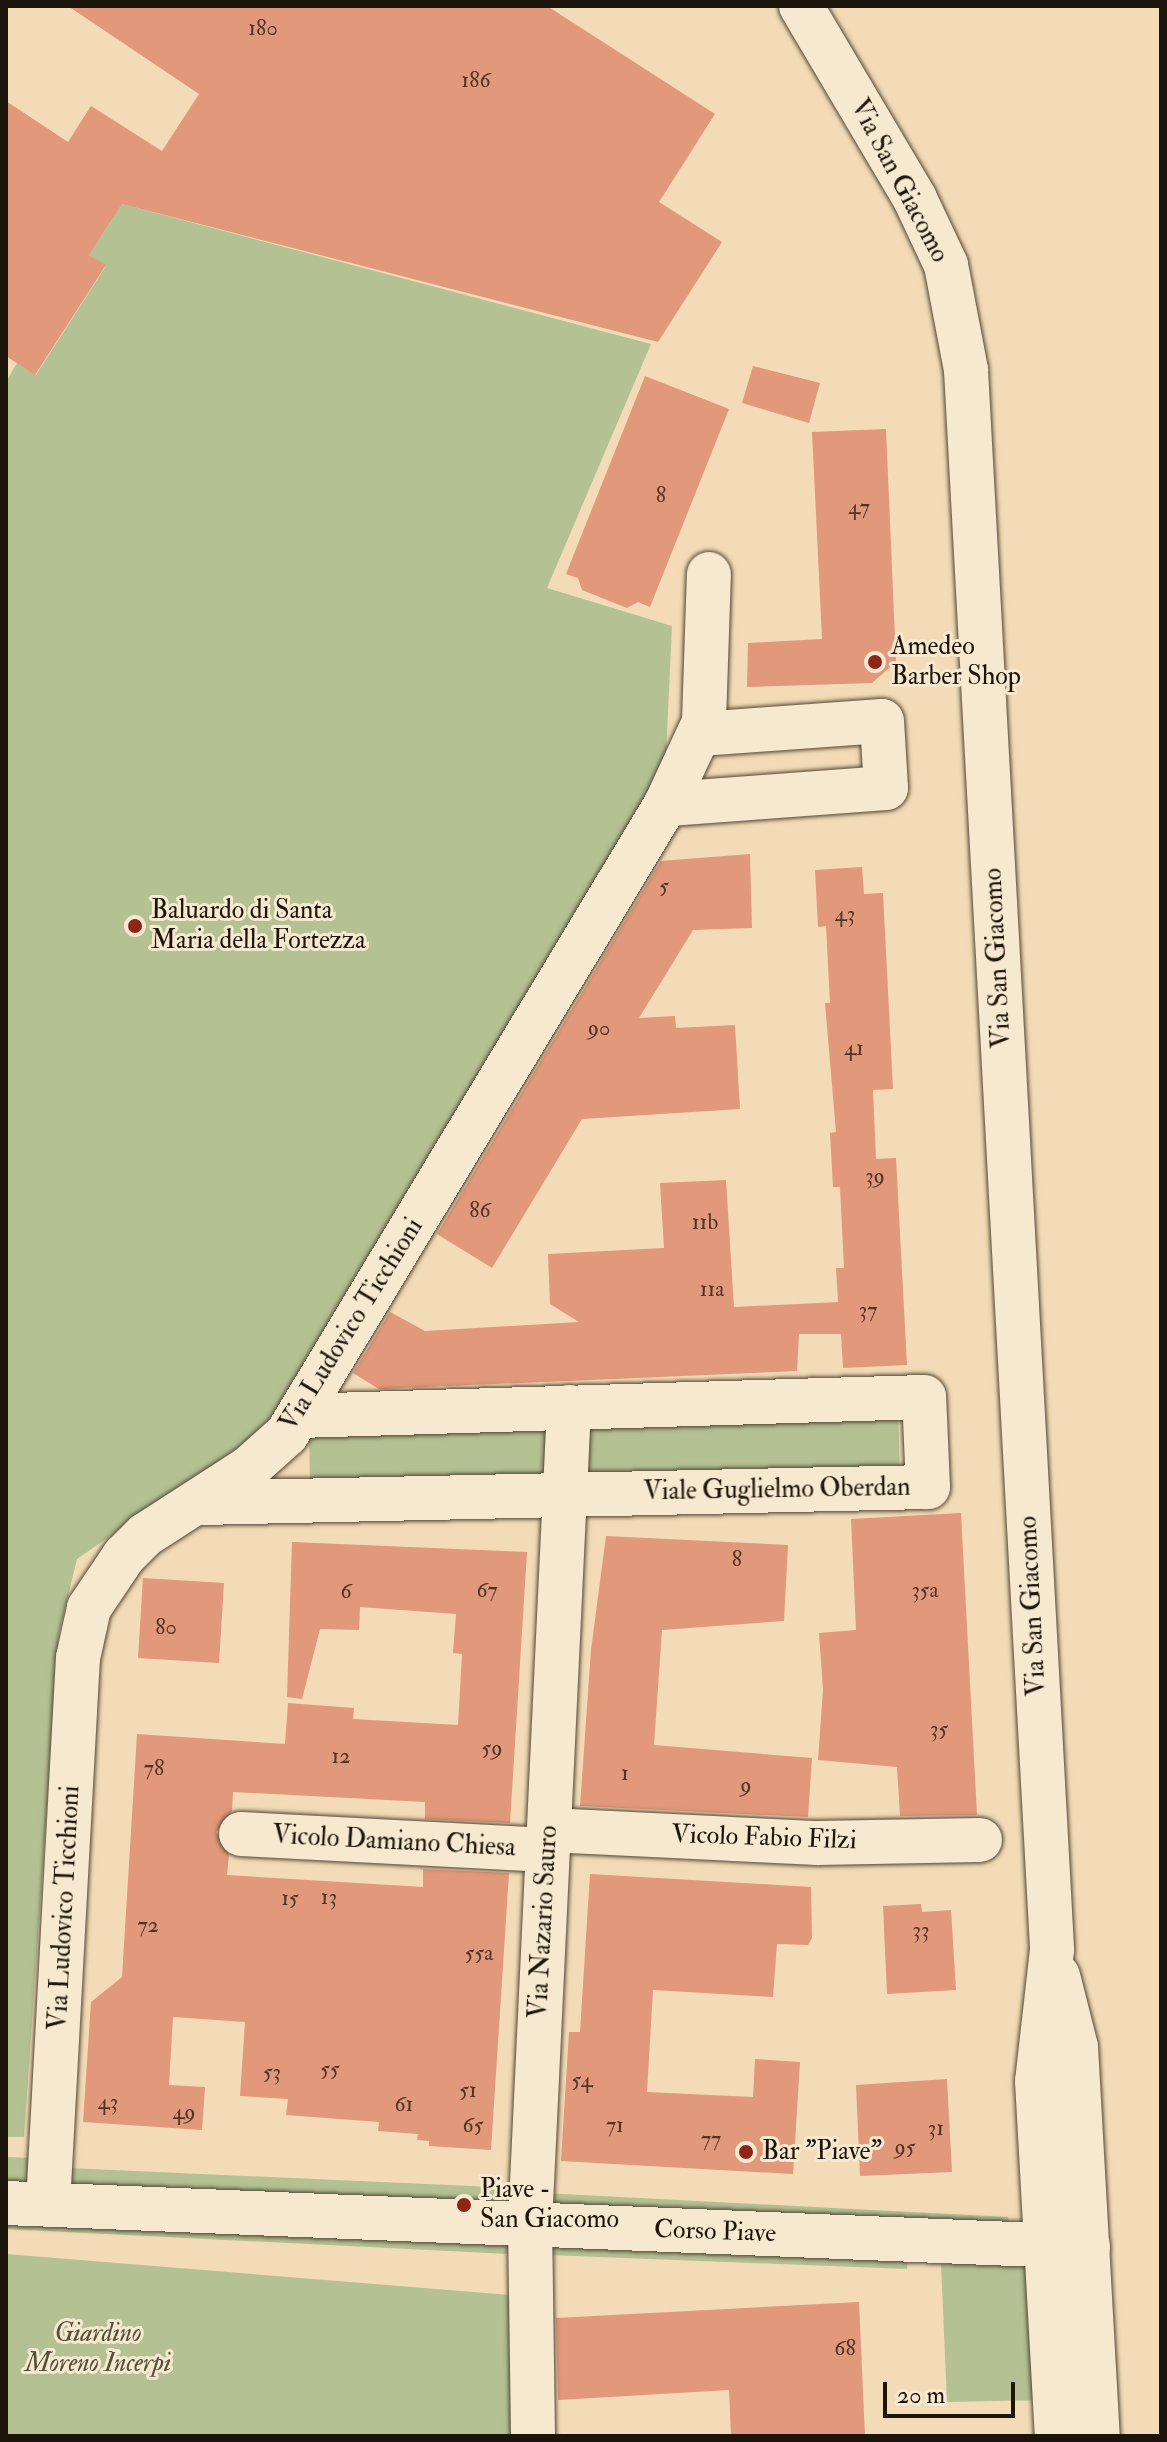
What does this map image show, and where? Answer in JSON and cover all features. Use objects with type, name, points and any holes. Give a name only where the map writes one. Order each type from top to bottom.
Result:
[{"type":"street","name":"Via San Giacomo","points":[[801,6],[915,199],[946,265],[966,370],[1052,1950],[1037,2081],[1098,2436]]},
{"type":"street","name":"Via Ludovico Ticchioni","points":[[27,2204],[82,1634],[89,1608],[124,1556],[145,1535],[200,1503],[271,1449],[300,1416],[666,804],[700,734],[708,696],[709,574]]},
{"type":"street","points":[[666,804],[886,788],[882,721],[700,734]]},
{"type":"street","name":"Viale Guglielmo Oberdan","points":[[200,1503],[928,1487],[924,1397],[300,1416]]},
{"type":"street","name":"Via Nazario Sauro","points":[[533,2436],[530,2225],[569,1407]]},
{"type":"street","name":"Vicolo Damiano Chiesa","points":[[241,1834],[548,1840]]},
{"type":"street","name":"Vicolo Fabio Filzi","points":[[548,1840],[818,1843],[980,1840]]},
{"type":"street","name":"Corso Piave","points":[[27,2204],[1067,2247]]},
{"type":"street","name":"Via San Giacomo","points":[[1057,2436],[1067,2247]]},
{"type":"green space","points":[[122,204],[651,344],[547,588],[672,626],[665,777],[282,1417],[77,1559],[59,1633],[24,2137],[6,2137],[6,382],[17,363],[36,375],[106,266],[89,255]]},
{"type":"green space","points":[[898,1410],[900,1476],[589,1484],[588,1417]]},
{"type":"green space","points":[[548,1423],[550,1485],[310,1491],[309,1430]]},
{"type":"green space","points":[[6,2157],[35,2158],[32,2189],[6,2189]]},
{"type":"green space","points":[[68,2168],[513,2188],[512,2208],[67,2187]]},
{"type":"green space","points":[[544,2193],[1008,2217],[1012,2235],[542,2211]]},
{"type":"green space","points":[[6,2212],[510,2236],[509,2254],[6,2229]]},
{"type":"green space","points":[[550,2237],[908,2250],[907,2269],[549,2255]]},
{"type":"green space","name":"Giardino Moreno Incerpi","points":[[6,2254],[510,2295],[518,2436],[6,2436]]},
{"type":"green space","points":[[1040,2259],[1049,2400],[947,2402],[941,2264]]},
{"type":"building","points":[[68,6],[547,6],[715,114],[659,202],[722,242],[658,342],[122,204],[89,255],[106,265],[35,375],[6,356],[6,101],[68,142],[91,106],[162,151],[199,94]]},
{"type":"building","points":[[753,366],[820,383],[809,423],[742,403]]},
{"type":"building","points":[[645,376],[729,409],[650,607],[638,602],[627,608],[582,590],[578,578],[566,574]]},
{"type":"building","points":[[886,429],[896,662],[872,683],[747,687],[748,643],[822,639],[812,432]]},
{"type":"building","points":[[750,854],[752,928],[693,930],[639,1018],[675,1016],[676,1028],[735,1025],[740,1109],[582,1119],[492,1268],[437,1234],[661,861]]},
{"type":"building","points":[[862,867],[864,894],[883,893],[893,1089],[873,1090],[876,1159],[896,1158],[907,1365],[843,1368],[841,1334],[799,1334],[797,1371],[379,1389],[353,1373],[390,1312],[425,1331],[579,1322],[550,1304],[548,1254],[664,1248],[660,1183],[726,1180],[734,1307],[838,1302],[836,1268],[844,1268],[840,1187],[833,1187],[830,1133],[836,1132],[825,1003],[830,1003],[826,926],[818,927],[815,870]]},
{"type":"building","points":[[961,1513],[977,1815],[900,1816],[897,1767],[818,1760],[823,1690],[819,1633],[856,1630],[851,1519]]},
{"type":"building","points":[[606,1536],[788,1545],[784,1621],[662,1630],[654,1745],[812,1758],[808,1817],[580,1806],[591,1650]]},
{"type":"building","points":[[292,1542],[527,1552],[510,1823],[425,1819],[425,1802],[233,1792],[232,1811],[216,1832],[229,1855],[227,1875],[423,1887],[423,1869],[509,1873],[491,2150],[429,2146],[429,2141],[417,2140],[418,2134],[378,2131],[379,2122],[286,2115],[288,2099],[240,2096],[245,2022],[173,2017],[169,2085],[205,2087],[202,2130],[83,2122],[91,2002],[122,1977],[137,1734],[285,1744],[288,1703],[354,1708],[353,1719],[458,1725],[462,1654],[453,1653],[456,1614],[360,1607],[359,1630],[320,1629],[302,1699],[287,1697]]},
{"type":"building","points":[[143,1578],[224,1583],[219,1663],[138,1658]]},
{"type":"building","points":[[590,1874],[811,1887],[812,1938],[808,1945],[777,1944],[773,1997],[653,1990],[647,2092],[753,2097],[755,2059],[800,2062],[793,2174],[561,2161],[569,2032],[580,2032]]},
{"type":"building","points":[[921,1904],[922,1912],[951,1910],[956,1990],[887,1994],[883,1906]]},
{"type":"building","points":[[947,2079],[952,2172],[860,2176],[856,2085]]},
{"type":"building","points":[[859,2302],[865,2436],[731,2436],[729,2390],[558,2400],[556,2318]]},
{"type":"place","name":"Amedeo Barber Shop","points":[[875,662]]},
{"type":"place","name":"Baluardo di Santa Maria della Fortezza","points":[[135,926]]},
{"type":"place","name":"Bar \"Piave\"","points":[[746,2152]]},
{"type":"place","name":"Piave - San Giacomo","points":[[464,2205]]}]
